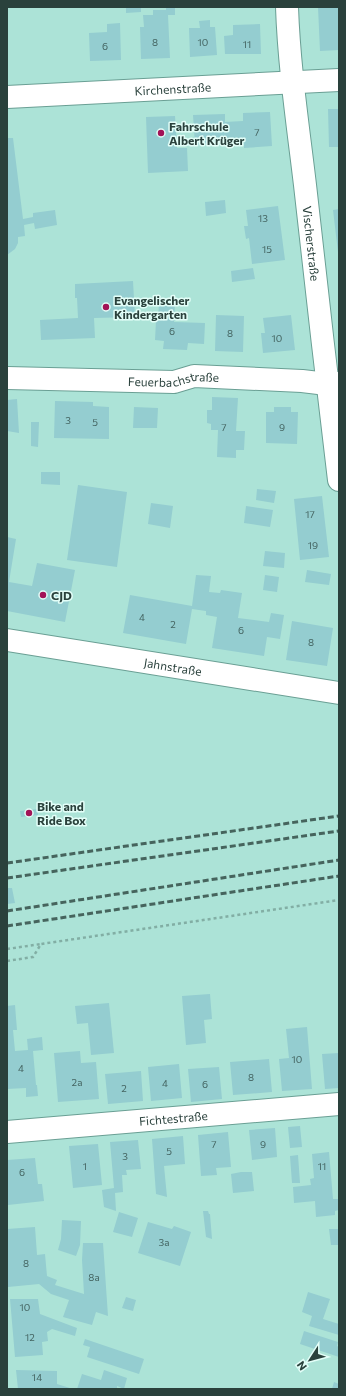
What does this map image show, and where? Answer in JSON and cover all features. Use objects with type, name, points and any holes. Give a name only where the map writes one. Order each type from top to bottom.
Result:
[{"type":"street","name":"Vischerstraße","points":[[287,7],[294,82],[333,384],[339,480]]},
{"type":"street","name":"Kirchenstraße","points":[[7,97],[339,80]]},
{"type":"street","name":"Feuerbachstraße","points":[[7,378],[174,382],[194,376],[302,381],[333,384]]},
{"type":"street","name":"Jahnstraße","points":[[7,640],[339,693]]},
{"type":"street","name":"Fichtestraße","points":[[7,1132],[339,1104]]},
{"type":"path","points":[[7,949],[339,900]]},
{"type":"path","points":[[7,961],[33,957],[42,944]]},
{"type":"building","points":[[126,7],[141,7],[141,12],[126,13]]},
{"type":"building","points":[[166,7],[175,7],[175,15],[168,15],[170,58],[141,59],[140,27],[144,27],[143,15],[153,15],[153,10],[166,10]]},
{"type":"building","points":[[318,7],[339,7],[339,50],[320,51]]},
{"type":"building","points":[[210,20],[210,27],[215,27],[217,55],[190,57],[189,28],[200,28],[199,21]]},
{"type":"building","points":[[120,23],[121,60],[90,61],[89,33],[107,32],[107,24]]},
{"type":"building","points":[[260,24],[261,54],[225,54],[224,36],[233,35],[233,25]]},
{"type":"building","points":[[328,109],[339,109],[339,147],[329,147]]},
{"type":"building","points":[[270,112],[272,146],[244,148],[244,143],[195,145],[193,115],[225,114],[225,122],[243,121],[243,113]]},
{"type":"building","name":"Fahrschule Albert Krüger","points":[[175,116],[177,148],[187,148],[188,171],[148,173],[146,117]]},
{"type":"building","points":[[7,138],[13,138],[23,219],[33,217],[33,213],[55,210],[57,225],[35,229],[34,223],[24,225],[25,236],[18,237],[18,243],[15,249],[7,255]]},
{"type":"building","points":[[225,200],[226,213],[206,216],[205,202]]},
{"type":"building","points":[[278,206],[285,260],[252,264],[249,238],[246,239],[244,226],[248,226],[246,210]]},
{"type":"building","points":[[339,209],[339,252],[338,252],[333,210]]},
{"type":"building","points":[[253,268],[255,279],[232,282],[231,271]]},
{"type":"building","name":"Evangelischer Kindergarten","points":[[133,281],[135,317],[94,318],[95,338],[41,340],[40,320],[78,318],[77,298],[75,298],[75,284]]},
{"type":"building","points":[[159,303],[175,304],[174,322],[205,323],[204,344],[188,343],[187,350],[163,349],[164,341],[155,340]]},
{"type":"building","points":[[216,315],[244,316],[243,352],[215,351]]},
{"type":"building","points":[[291,315],[295,350],[263,353],[261,333],[265,333],[263,318]]},
{"type":"building","points":[[212,397],[238,398],[236,431],[245,431],[244,450],[236,450],[236,458],[217,457],[218,430],[211,430],[211,424],[207,423],[207,410],[212,410]]},
{"type":"building","points":[[17,399],[19,433],[7,431],[7,400]]},
{"type":"building","points":[[55,401],[93,402],[93,406],[109,407],[109,439],[54,438]]},
{"type":"building","points":[[134,407],[158,408],[157,428],[133,428]]},
{"type":"building","points":[[274,407],[291,407],[291,412],[298,412],[297,444],[266,443],[266,412],[274,412]]},
{"type":"building","points":[[31,422],[39,422],[38,447],[31,446]]},
{"type":"building","points":[[41,472],[60,472],[60,485],[41,484]]},
{"type":"building","points":[[78,485],[127,492],[117,567],[67,560]]},
{"type":"building","points":[[257,489],[276,491],[274,503],[256,500]]},
{"type":"building","points":[[322,496],[329,557],[300,560],[294,499]]},
{"type":"building","points":[[151,503],[173,506],[170,528],[148,524]]},
{"type":"building","points":[[246,506],[273,510],[270,527],[244,523]]},
{"type":"building","points":[[7,537],[16,539],[9,582],[32,586],[37,563],[75,570],[65,622],[7,611]]},
{"type":"building","points":[[265,551],[285,553],[284,568],[263,566]]},
{"type":"building","points":[[307,570],[331,574],[329,585],[305,582]]},
{"type":"building","points":[[196,575],[211,576],[209,592],[220,593],[221,590],[242,593],[238,618],[269,622],[271,613],[284,615],[280,639],[267,637],[264,656],[212,648],[217,617],[206,615],[206,611],[192,609],[186,644],[123,633],[130,595],[192,606]]},
{"type":"building","points":[[265,575],[279,577],[277,592],[263,590]]},
{"type":"building","points":[[292,621],[333,628],[327,666],[286,660]]},
{"type":"building","name":"Bike and Ride Box","points":[[38,809],[38,815],[21,817],[20,811]]},
{"type":"building","points":[[7,888],[12,888],[15,903],[7,904]]},
{"type":"building","points":[[210,994],[212,1019],[204,1020],[206,1043],[186,1045],[182,996]]},
{"type":"building","points":[[109,1003],[114,1053],[91,1055],[88,1023],[77,1024],[75,1006]]},
{"type":"building","points":[[15,1005],[17,1030],[13,1030],[15,1051],[28,1050],[27,1039],[42,1037],[43,1050],[33,1051],[38,1096],[26,1097],[26,1088],[7,1089],[7,1006]]},
{"type":"building","points":[[307,1027],[312,1089],[282,1091],[279,1059],[289,1058],[286,1029]]},
{"type":"building","points":[[80,1051],[81,1063],[96,1062],[99,1099],[58,1102],[54,1053]]},
{"type":"building","points":[[339,1053],[339,1088],[325,1089],[322,1054]]},
{"type":"building","points":[[269,1059],[272,1092],[233,1095],[230,1062]]},
{"type":"building","points":[[179,1064],[182,1098],[151,1101],[148,1067]]},
{"type":"building","points":[[219,1067],[222,1099],[191,1102],[188,1069]]},
{"type":"building","points":[[141,1071],[143,1101],[108,1104],[105,1074]]},
{"type":"building","points":[[300,1126],[302,1147],[290,1148],[288,1127]]},
{"type":"building","points":[[275,1128],[277,1157],[252,1160],[249,1130]]},
{"type":"building","points":[[228,1132],[231,1167],[216,1168],[217,1175],[201,1176],[198,1135]]},
{"type":"building","points":[[183,1136],[185,1164],[164,1166],[167,1197],[156,1194],[152,1139]]},
{"type":"building","points":[[138,1140],[141,1169],[126,1170],[127,1175],[122,1175],[123,1192],[115,1193],[116,1211],[104,1207],[102,1190],[114,1188],[110,1142]]},
{"type":"building","points":[[98,1144],[102,1185],[73,1188],[69,1146]]},
{"type":"building","points":[[329,1152],[333,1199],[339,1199],[339,1210],[335,1211],[335,1215],[316,1217],[315,1201],[294,1203],[293,1187],[311,1185],[310,1179],[314,1178],[312,1154]]},
{"type":"building","points":[[298,1155],[300,1183],[292,1183],[290,1156]]},
{"type":"building","points":[[35,1158],[38,1184],[42,1184],[44,1201],[8,1205],[7,1160]]},
{"type":"building","points":[[252,1172],[254,1191],[233,1193],[231,1174]]},
{"type":"building","points":[[203,1211],[208,1211],[210,1214],[212,1239],[206,1237]]},
{"type":"building","points":[[119,1212],[138,1218],[132,1237],[113,1232]]},
{"type":"building","points":[[62,1220],[81,1221],[80,1245],[76,1256],[58,1250],[61,1239]]},
{"type":"building","points":[[148,1222],[172,1229],[174,1226],[191,1232],[180,1266],[138,1253]]},
{"type":"building","points":[[35,1227],[37,1255],[45,1254],[47,1276],[57,1280],[55,1285],[84,1294],[82,1260],[83,1243],[103,1243],[108,1316],[96,1312],[92,1325],[63,1317],[69,1300],[51,1294],[39,1284],[8,1287],[7,1229]]},
{"type":"building","points":[[329,1229],[339,1229],[339,1245],[331,1245]]},
{"type":"building","points":[[308,1292],[330,1299],[323,1319],[339,1324],[339,1335],[309,1326],[312,1316],[302,1312]]},
{"type":"building","points":[[126,1297],[136,1300],[133,1311],[122,1308]]},
{"type":"building","points":[[10,1299],[38,1299],[40,1314],[77,1328],[75,1336],[52,1329],[47,1332],[48,1341],[42,1342],[43,1355],[15,1357]]},
{"type":"building","points":[[304,1331],[338,1342],[337,1346],[339,1347],[339,1357],[300,1344]]},
{"type":"building","points":[[85,1339],[144,1359],[139,1374],[87,1357],[90,1347],[83,1345]]},
{"type":"building","points":[[16,1370],[57,1371],[57,1384],[73,1389],[18,1389]]},
{"type":"building","points":[[104,1370],[127,1378],[124,1389],[117,1386],[117,1389],[77,1389],[82,1374],[101,1380]]},
{"type":"building","points":[[334,1382],[339,1384],[339,1389],[332,1389]]},
{"type":"railway","points":[[7,863],[339,816]]},
{"type":"railway","points":[[7,878],[339,831]]},
{"type":"railway","points":[[7,911],[339,860]]},
{"type":"railway","points":[[7,926],[339,876]]},
{"type":"place","name":"Fahrschule Albert Krüger","points":[[161,133]]},
{"type":"place","name":"Evangelischer Kindergarten","points":[[106,307]]},
{"type":"place","name":"CJD","points":[[43,595]]},
{"type":"place","name":"Bike and Ride Box","points":[[29,813]]}]
